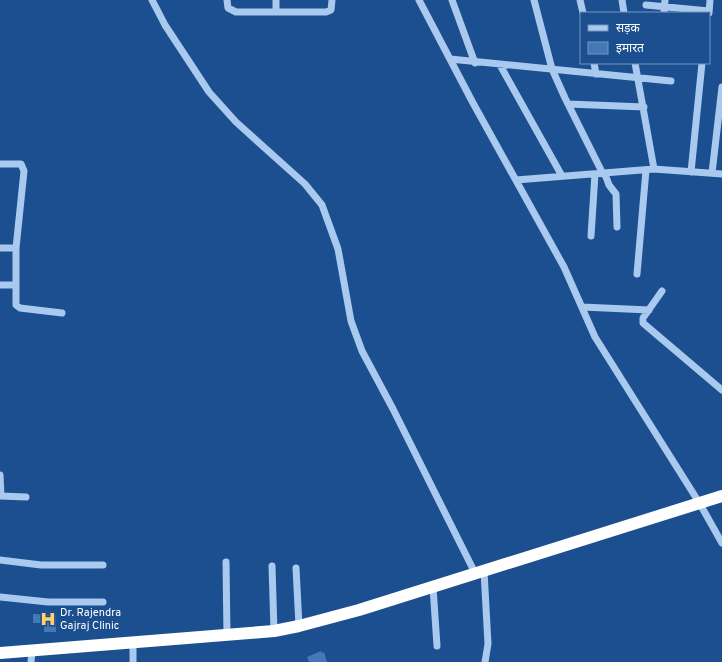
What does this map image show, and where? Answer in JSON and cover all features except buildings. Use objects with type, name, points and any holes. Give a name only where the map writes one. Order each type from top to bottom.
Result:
[{"type":"highway","points":[[0,653],[31,656],[133,643],[274,631],[299,626],[433,587],[722,496]]},
{"type":"street","points":[[152,0],[168,31],[209,92],[236,122],[304,184],[322,205],[338,249],[351,321],[362,351],[480,572],[488,640],[485,662]]},
{"type":"street","points":[[227,0],[228,8],[232,12],[326,12],[331,10],[332,0]]},
{"type":"street","points":[[276,0],[276,12]]},
{"type":"street","points":[[419,0],[450,60],[564,267],[596,337],[700,504],[722,543]]},
{"type":"street","points":[[452,0],[475,63]]},
{"type":"street","points":[[534,0],[552,69],[601,174],[616,194],[616,227]]},
{"type":"street","points":[[580,0],[583,12]]},
{"type":"street","points":[[622,0],[624,12]]},
{"type":"street","points":[[646,5],[709,12],[710,0]]},
{"type":"street","points":[[450,60],[671,81]]},
{"type":"street","points":[[594,64],[596,74]]},
{"type":"street","points":[[635,64],[639,78],[654,169]]},
{"type":"street","points":[[691,172],[702,64]]},
{"type":"street","points":[[500,65],[562,176]]},
{"type":"street","points":[[712,173],[722,87]]},
{"type":"street","points":[[568,104],[644,107]]},
{"type":"street","points":[[0,164],[18,164],[24,168],[16,248],[16,304],[19,308],[62,312]]},
{"type":"street","points":[[516,180],[654,169],[722,174]]},
{"type":"street","points":[[637,274],[646,170]]},
{"type":"street","points":[[592,236],[601,174]]},
{"type":"street","points":[[0,248],[16,248]]},
{"type":"street","points":[[0,285],[16,285]]},
{"type":"street","points":[[662,291],[642,320],[644,325],[722,390]]},
{"type":"street","points":[[582,307],[649,310]]},
{"type":"street","points":[[0,475],[1,496],[26,497]]},
{"type":"street","points":[[0,560],[41,564],[103,565]]},
{"type":"street","points":[[226,562],[226,635]]},
{"type":"street","points":[[272,566],[274,631]]},
{"type":"street","points":[[296,568],[299,626]]},
{"type":"street","points":[[433,587],[437,646]]},
{"type":"street","points":[[0,597],[48,602],[103,602]]},
{"type":"street","points":[[133,643],[134,662]]},
{"type":"place","name":"Dr. Rajendra Gajraj Clinic","points":[[48,619]]}]
